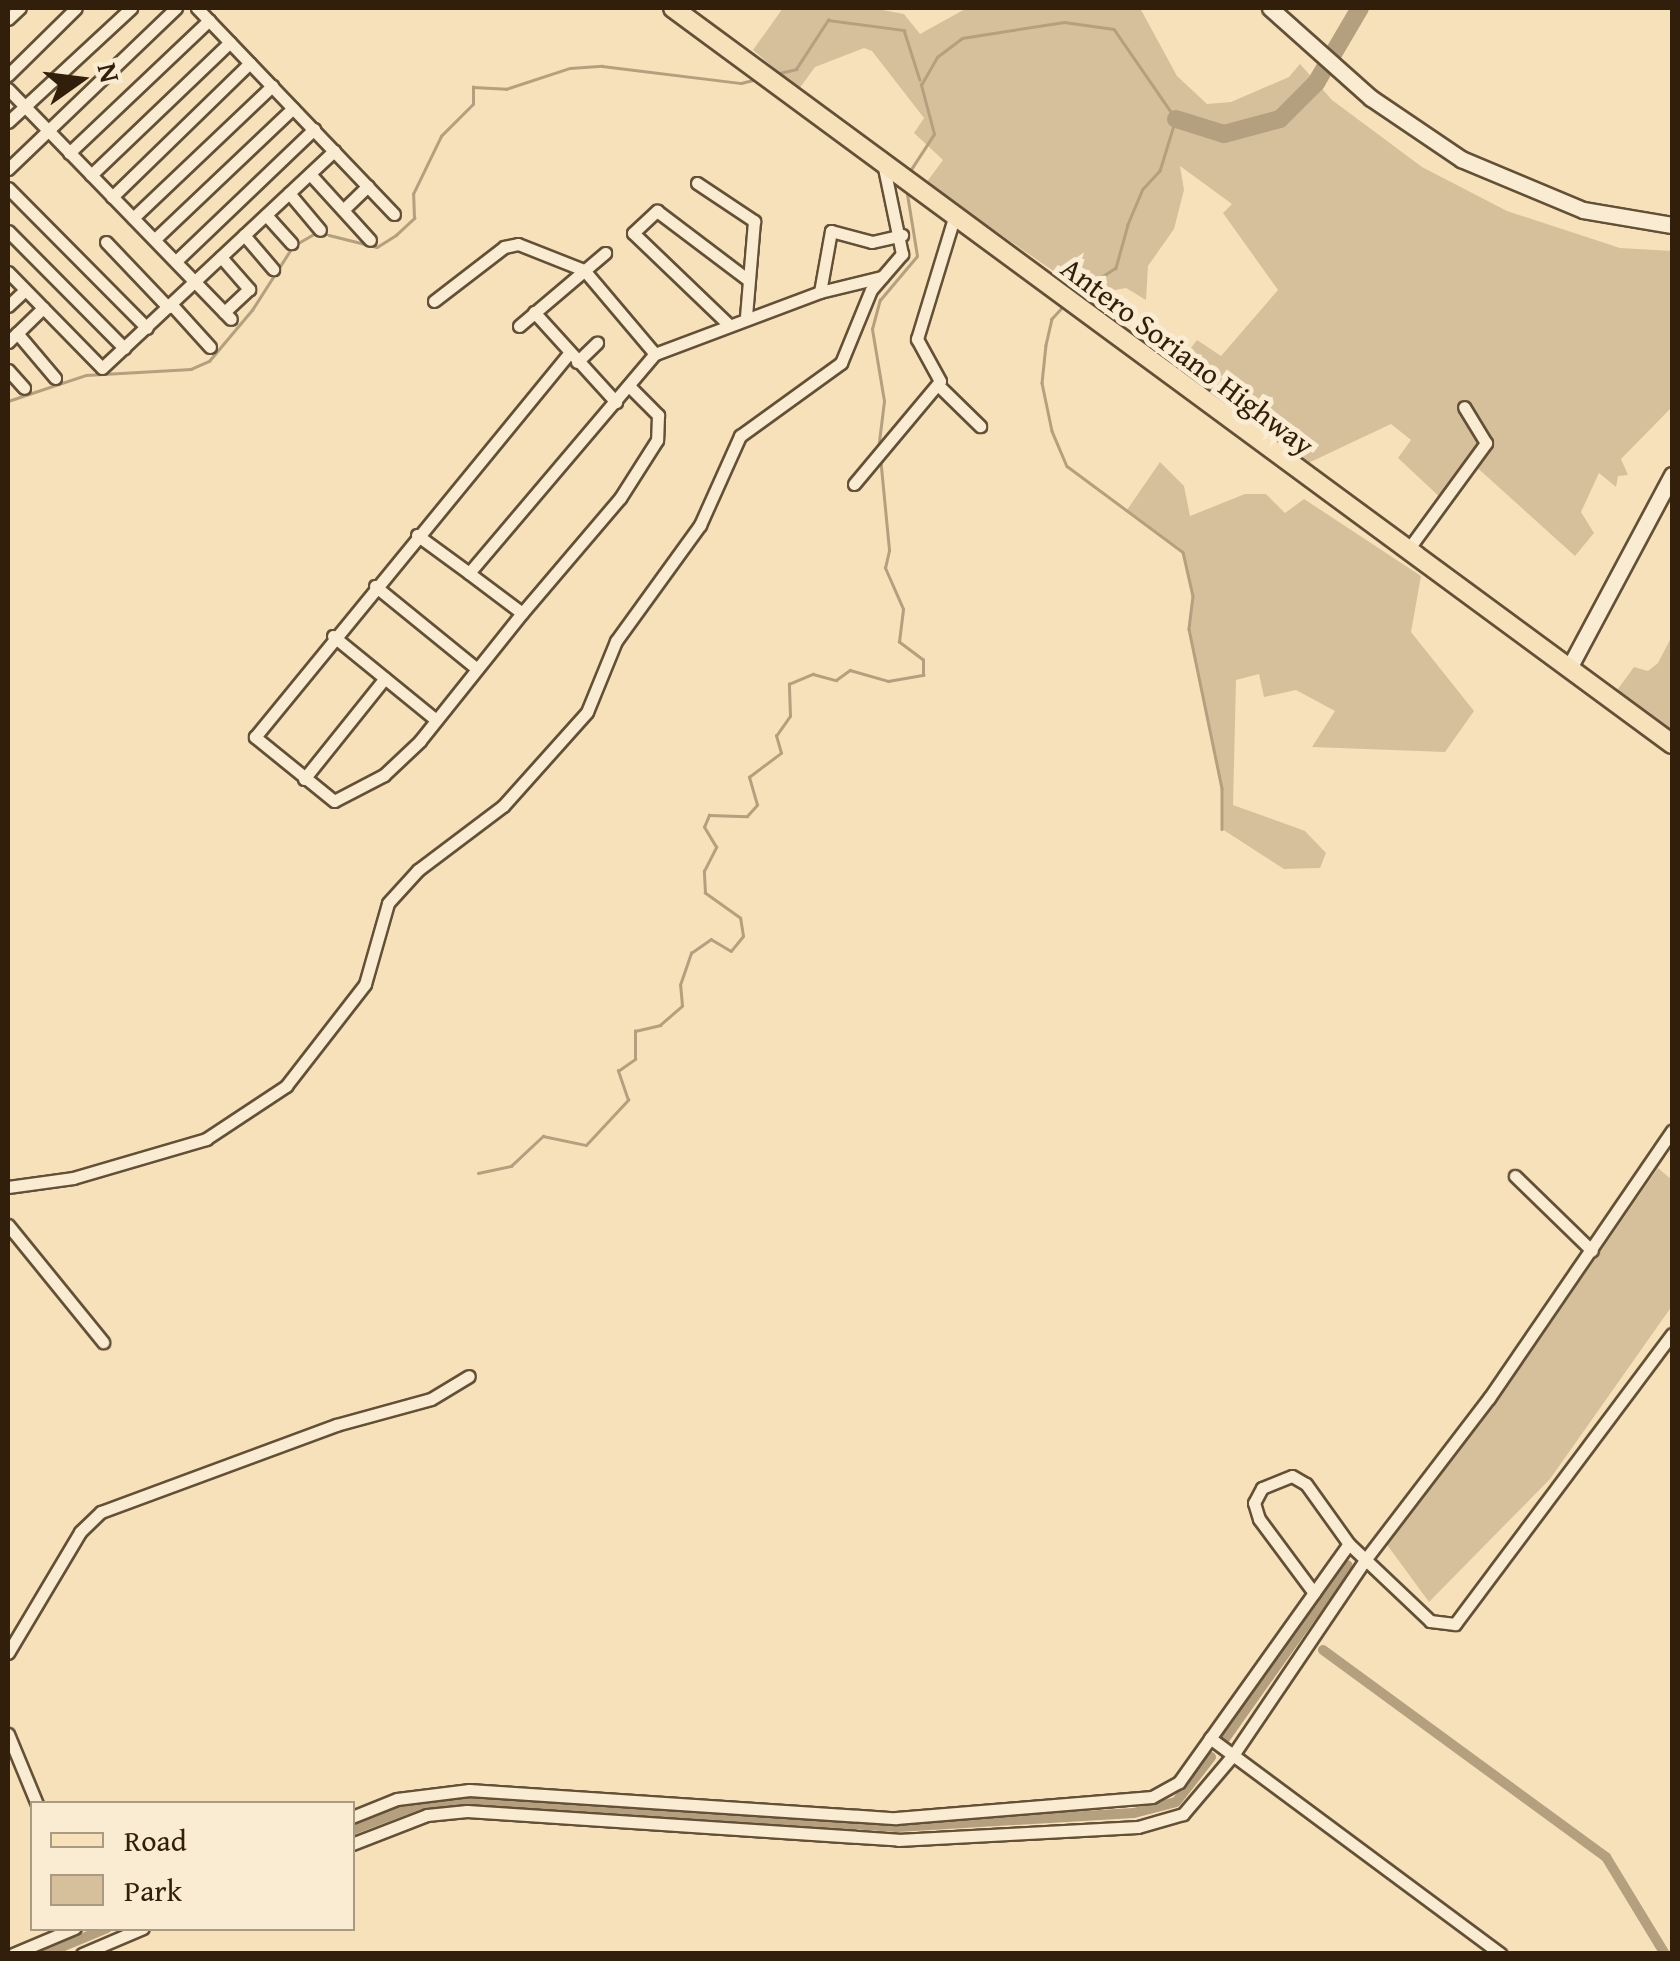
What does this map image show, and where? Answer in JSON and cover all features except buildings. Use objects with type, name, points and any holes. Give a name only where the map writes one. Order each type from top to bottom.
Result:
[{"type":"main road","name":"Antero Soriano Highway","points":[[685,11],[1069,301],[1672,744]]},
{"type":"street","points":[[8,19],[20,8]]},
{"type":"street","points":[[8,75],[76,8]]},
{"type":"street","points":[[8,122],[131,8]]},
{"type":"street","points":[[8,169],[176,8]]},
{"type":"street","points":[[197,8],[394,214]]},
{"type":"street","points":[[1270,8],[1415,130],[1484,171],[1583,210],[1672,225]]},
{"type":"street","points":[[69,153],[209,20]]},
{"type":"street","points":[[91,175],[230,42]]},
{"type":"street","points":[[112,196],[250,63]]},
{"type":"street","points":[[133,218],[272,86]]},
{"type":"street","points":[[8,89],[227,316],[249,289],[221,257]]},
{"type":"street","points":[[155,239],[293,108]]},
{"type":"street","points":[[176,261],[314,130]]},
{"type":"street","points":[[8,272],[102,368],[334,151]]},
{"type":"street","points":[[8,1187],[73,1178],[206,1139],[286,1086],[365,984],[388,903],[418,870],[504,806],[577,725],[616,641],[700,525],[740,436],[840,363],[882,277],[902,254],[902,235],[883,185],[882,158]]},
{"type":"street","points":[[310,174],[370,240]]},
{"type":"street","points":[[697,183],[754,220],[746,318]]},
{"type":"street","points":[[344,209],[368,186]]},
{"type":"street","points":[[8,188],[146,328]]},
{"type":"street","points":[[289,193],[320,230]]},
{"type":"street","points":[[728,323],[633,233],[657,211],[747,279]]},
{"type":"street","points":[[266,215],[290,243]]},
{"type":"street","points":[[854,484],[938,385],[940,377],[917,339],[955,215]]},
{"type":"street","points":[[8,231],[124,348]]},
{"type":"street","points":[[820,292],[831,232],[872,242],[902,235]]},
{"type":"street","points":[[244,235],[273,269]]},
{"type":"street","points":[[106,242],[210,347]]},
{"type":"street","points":[[434,301],[512,243],[584,270],[655,354]]},
{"type":"street","points":[[519,326],[605,253]]},
{"type":"street","points":[[469,573],[655,354],[728,323],[820,292],[882,277]]},
{"type":"street","points":[[8,306],[24,290]]},
{"type":"street","points":[[43,308],[12,338],[55,378]]},
{"type":"street","points":[[534,312],[616,402]]},
{"type":"street","points":[[597,343],[573,358],[417,535],[256,732],[304,779],[334,801],[384,775],[436,720],[620,498],[656,440],[658,415],[630,387]]},
{"type":"street","points":[[8,370],[24,388]]},
{"type":"street","points":[[938,385],[980,426]]},
{"type":"street","points":[[1407,551],[1486,443],[1464,407]]},
{"type":"street","points":[[1570,668],[1671,479]]},
{"type":"street","points":[[417,535],[522,613]]},
{"type":"street","points":[[375,586],[476,668]]},
{"type":"street","points":[[334,636],[436,720]]},
{"type":"street","points":[[304,779],[385,678]]},
{"type":"street","points":[[355,1843],[427,1815],[467,1811],[898,1840],[1138,1826],[1183,1814],[1233,1755],[1365,1560],[1592,1252],[1672,1131]]},
{"type":"street","points":[[1515,1176],[1592,1252]]},
{"type":"street","points":[[8,1225],[103,1342]]},
{"type":"street","points":[[1314,1592],[1258,1519],[1254,1503],[1262,1488],[1292,1476],[1306,1484],[1365,1560],[1430,1621],[1455,1624],[1468,1615],[1672,1334]]},
{"type":"street","points":[[8,1653],[80,1532],[112,1506],[336,1425],[403,1410],[469,1376]]},
{"type":"street","points":[[355,1816],[397,1799],[469,1790],[896,1818],[1130,1802],[1168,1792],[1349,1544]]},
{"type":"street","points":[[8,1734],[36,1801]]},
{"type":"street","points":[[1210,1738],[1501,1954]]},
{"type":"street","points":[[694,1826],[695,1804]]},
{"type":"street","points":[[13,1954],[68,1931]]},
{"type":"street","points":[[82,1954],[136,1931]]},
{"type":"green space","points":[[783,8],[872,8],[904,14],[920,34],[967,8],[1140,8],[1177,76],[1207,104],[1231,102],[1289,77],[1300,64],[1332,100],[1422,167],[1507,211],[1620,248],[1672,251],[1672,407],[1621,459],[1628,475],[1618,476],[1616,487],[1599,473],[1581,512],[1594,533],[1575,556],[1472,463],[1444,501],[1398,458],[1411,440],[1391,424],[1304,465],[1175,369],[1197,340],[1221,356],[1278,290],[1223,213],[1232,204],[1180,166],[1184,190],[1174,229],[1148,266],[1146,300],[1126,288],[1088,295],[926,183],[943,160],[914,133],[924,118],[872,51],[864,48],[815,67],[799,89],[753,50]]},
{"type":"green space","points":[[1160,462],[1184,486],[1190,516],[1245,494],[1266,494],[1285,513],[1304,499],[1421,576],[1411,632],[1474,711],[1445,752],[1312,747],[1335,711],[1296,690],[1264,697],[1259,674],[1236,680],[1233,805],[1305,831],[1326,853],[1320,868],[1284,869],[1222,829],[1222,789],[1189,629],[1193,596],[1183,553],[1127,510]]},
{"type":"green space","points":[[1672,636],[1672,734],[1615,693],[1634,667],[1648,671],[1658,663]]},
{"type":"green space","points":[[1658,1168],[1672,1180],[1672,1306],[1550,1479],[1429,1602],[1385,1542],[1524,1362]]},
{"type":"waterway","points":[[1176,119],[1224,134],[1280,119],[1316,83],[1360,8]]},
{"type":"waterway","points":[[775,74],[796,69],[828,20],[904,30],[920,80]]},
{"type":"waterway","points":[[910,171],[934,134],[921,85],[937,57],[962,38],[1064,22],[1114,29],[1176,119],[1160,171],[1143,189],[1128,225],[1116,268],[1075,295]]},
{"type":"waterway","points":[[8,401],[86,375],[191,369],[209,361],[252,310],[293,246],[312,235],[329,235],[377,247],[396,235],[414,218],[413,194],[441,136],[473,104],[473,87],[506,89],[570,68],[602,66],[741,83],[757,79]]},
{"type":"waterway","points":[[878,450],[884,401],[872,329],[880,300],[917,256],[906,188]]},
{"type":"waterway","points":[[1066,304],[1052,319],[1046,345],[1042,383],[1052,431],[1067,466],[1183,552],[1193,596],[1189,629],[1222,789],[1222,829]]},
{"type":"waterway","points":[[478,1173],[511,1166],[543,1136],[586,1145],[628,1100],[618,1071],[635,1059],[635,1031],[660,1025],[682,1006],[680,985],[691,953],[711,939],[731,951],[743,936],[740,918],[705,893],[704,871],[716,847],[704,827],[709,815],[747,816],[757,805],[749,777],[781,753],[776,736],[790,716],[789,684],[813,674],[836,680],[850,670],[888,681],[923,675],[923,660],[899,642],[903,609],[885,568],[889,550],[880,457]]},
{"type":"waterway","points":[[1224,1740],[1348,1565]]},
{"type":"waterway","points":[[1323,1650],[1606,1857],[1665,1954]]},
{"type":"waterway","points":[[355,1829],[424,1803],[469,1800],[897,1827],[1134,1813],[1176,1802],[1211,1757]]},
{"type":"waterway","points":[[45,1954],[100,1931]]}]
